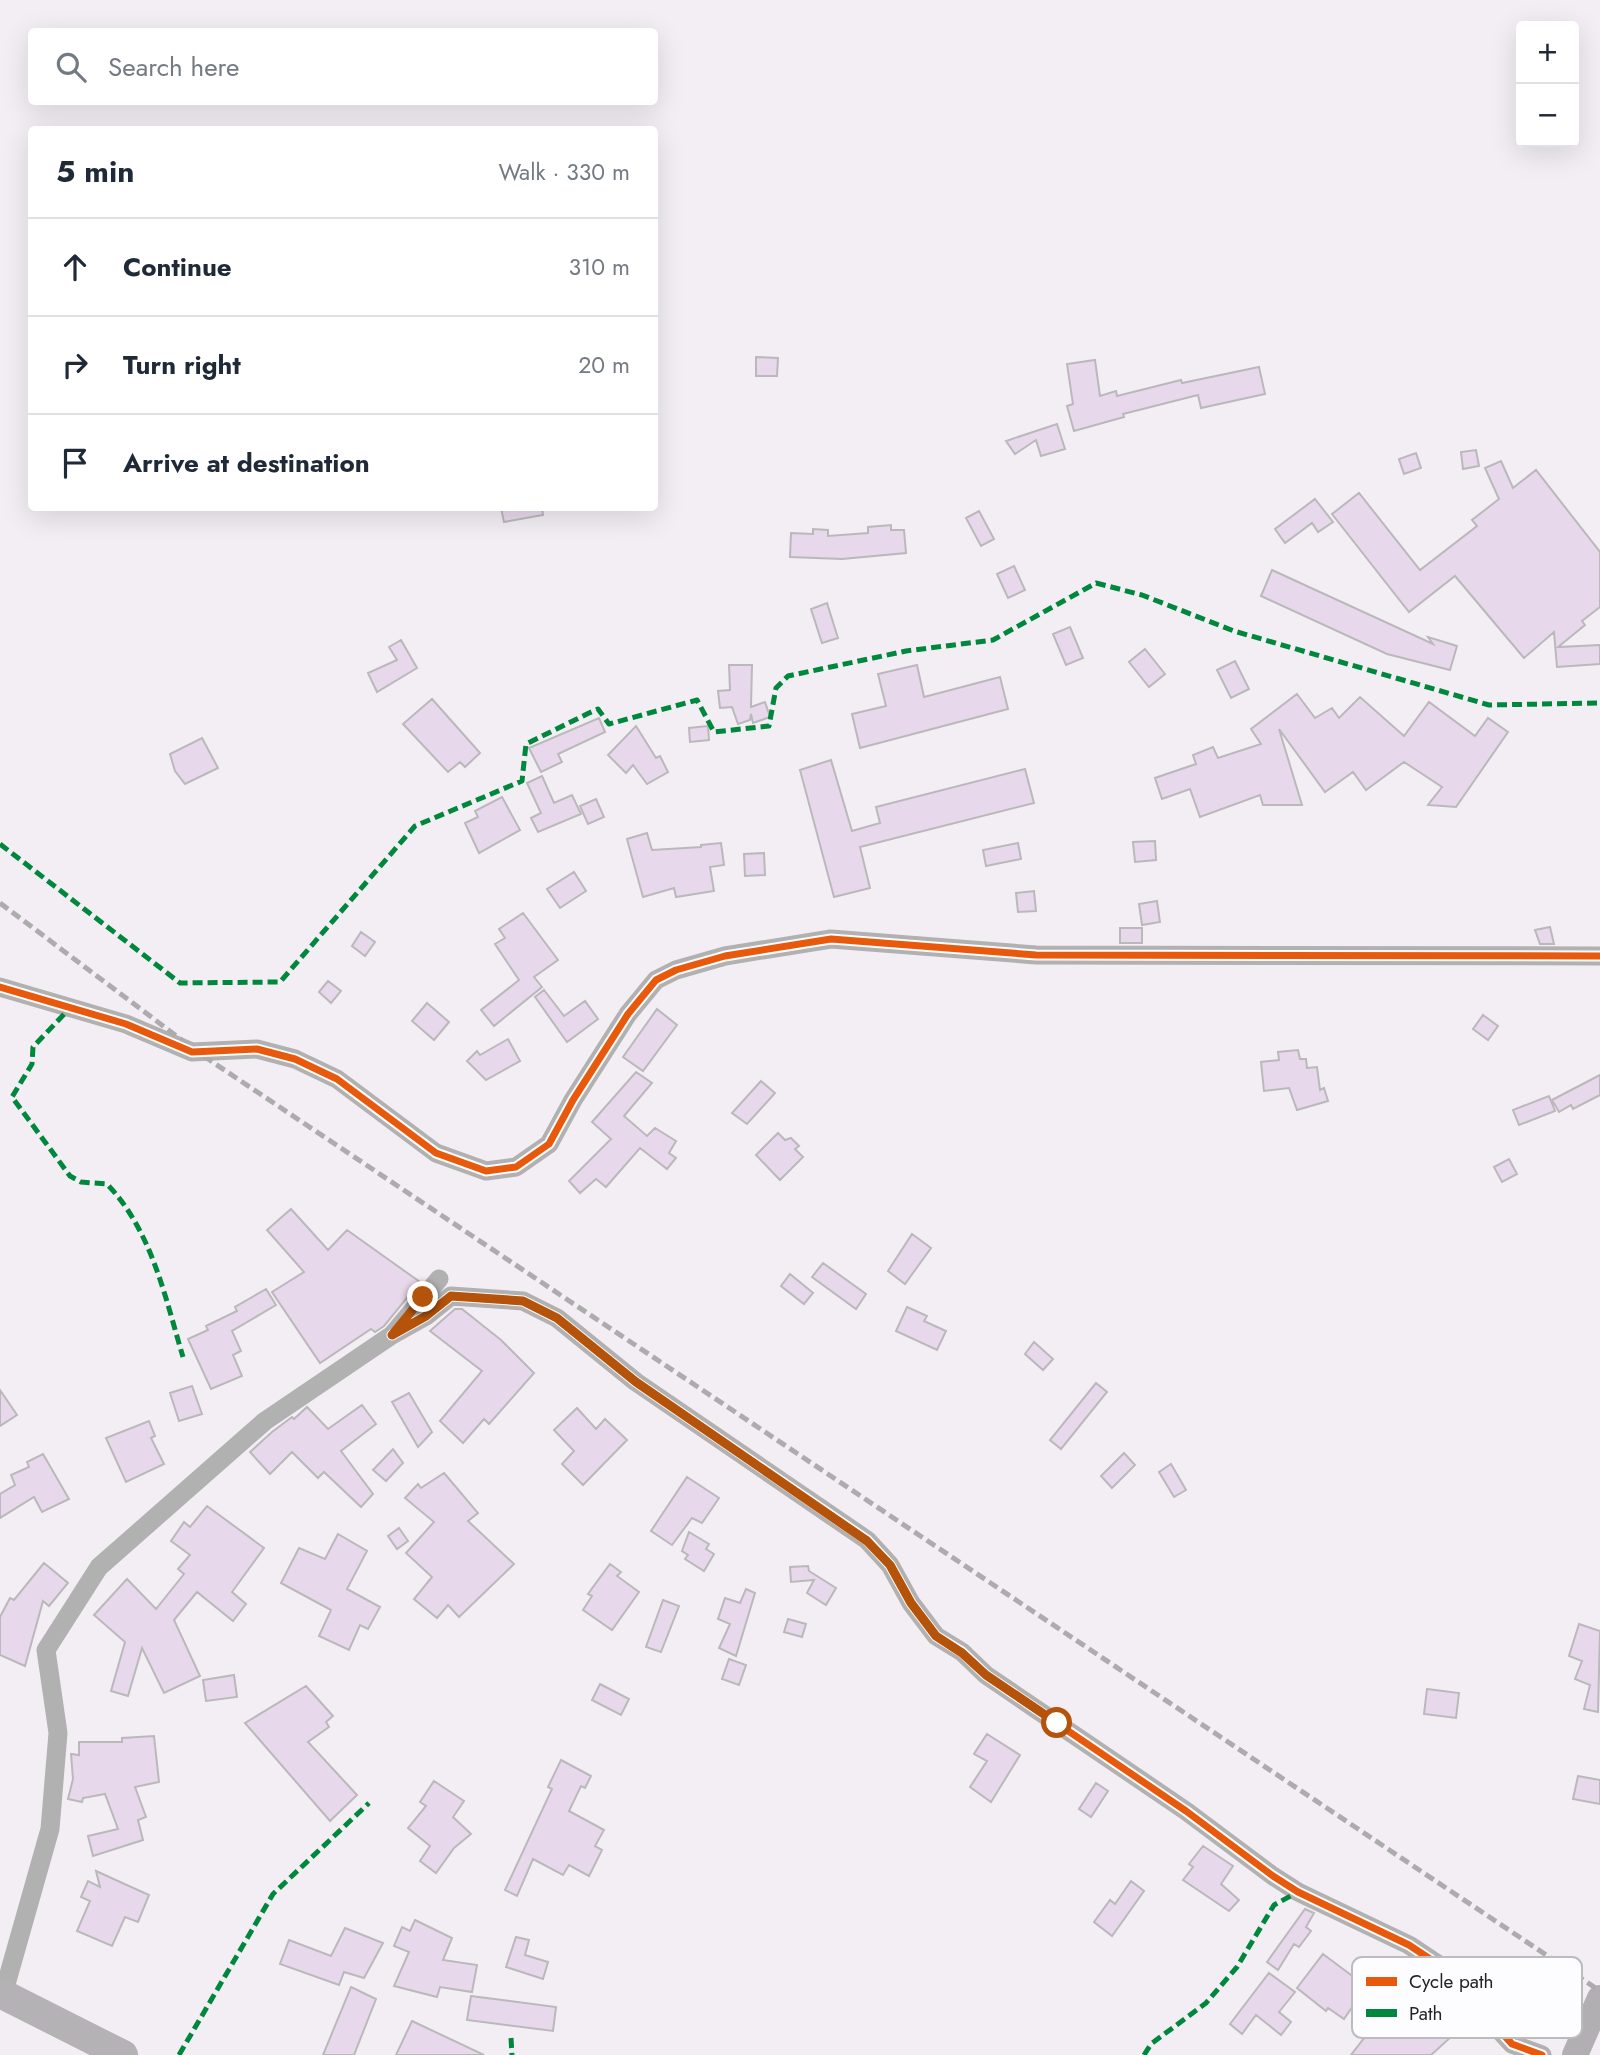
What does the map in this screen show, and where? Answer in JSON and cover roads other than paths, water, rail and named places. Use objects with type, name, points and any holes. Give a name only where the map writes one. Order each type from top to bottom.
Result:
[{"type":"main road","points":[[1,1994],[123,2055]]},
{"type":"main road","points":[[1575,2055],[1600,1998]]},
{"type":"street","points":[[0,986],[127,1024],[192,1052],[257,1049],[295,1059],[337,1079],[436,1153],[485,1171],[516,1167],[549,1144],[573,1100],[628,1014],[656,979],[676,970],[725,956],[831,939],[1036,955],[1600,956]]},
{"type":"street","points":[[392,1335],[439,1279]]},
{"type":"street","points":[[1,1994],[50,1829],[58,1732],[46,1650],[99,1567],[265,1421],[392,1335],[426,1316],[451,1296],[523,1301],[557,1318],[636,1382],[867,1541],[890,1565],[911,1603],[936,1636],[962,1653],[986,1675],[1186,1811],[1298,1892],[1409,1945],[1427,1957]]},
{"type":"street","points":[[1506,2038],[1512,2044],[1542,2055]]},
{"type":"railway","points":[[0,903],[199,1053],[1549,1957]]},
{"type":"railway","points":[[1582,1979],[1600,1991]]}]
